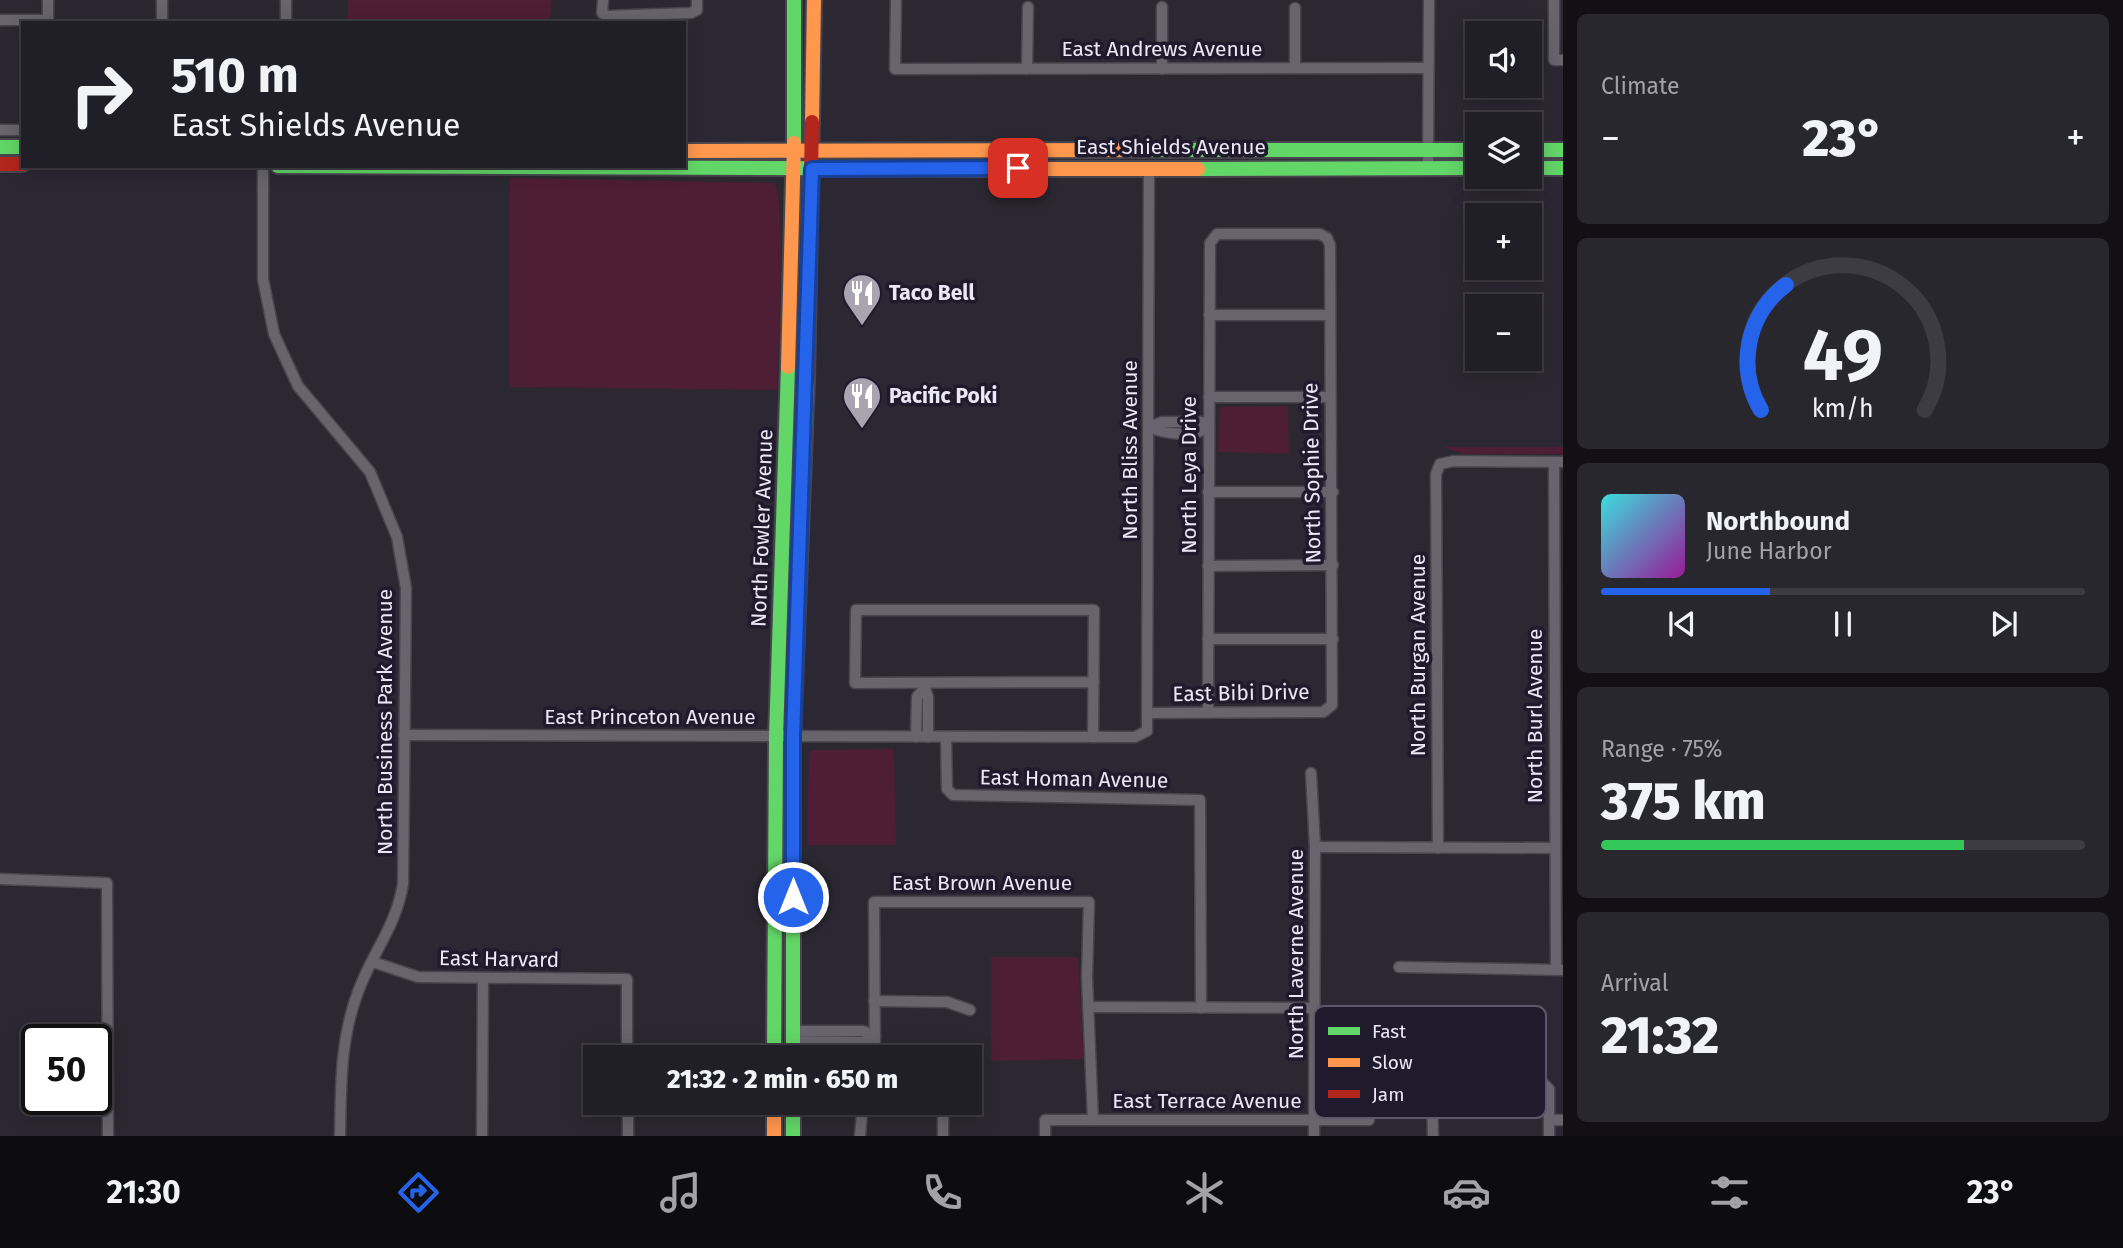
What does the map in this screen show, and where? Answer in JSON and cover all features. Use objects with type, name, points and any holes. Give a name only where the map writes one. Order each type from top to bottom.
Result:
[{"type":"main road","name":"North Fowler Avenue","points":[[774,1045],[776,737],[795,150],[794,0]]},
{"type":"main road","name":"North Fowler Avenue","points":[[793,1045],[793,737],[813,150],[814,0]]},
{"type":"main road","points":[[0,147],[21,146]]},
{"type":"main road","name":"East Shields Avenue","points":[[686,151],[1465,150]]},
{"type":"main road","points":[[1542,150],[1563,150]]},
{"type":"main road","points":[[1009,168],[1026,159],[1103,159],[1146,151]]},
{"type":"main road","points":[[1149,168],[1154,159],[1236,159],[1280,151]]},
{"type":"main road","points":[[0,164],[21,164]]},
{"type":"main road","points":[[1542,168],[1563,167]]},
{"type":"main road","name":"East Shields Avenue","points":[[539,168],[1465,168]]},
{"type":"main road","points":[[785,446],[792,492],[789,567],[792,580],[798,584]]},
{"type":"main road","points":[[775,951],[784,963],[785,1030],[793,1036]]},
{"type":"main road","points":[[774,1115],[774,1136]]},
{"type":"main road","points":[[793,1115],[793,1136]]},
{"type":"street","points":[[0,20],[48,21],[48,0]]},
{"type":"street","points":[[162,0],[162,21]]},
{"type":"street","points":[[286,0],[286,21]]},
{"type":"street","points":[[603,0],[602,13],[633,19],[691,13],[697,10],[697,0]]},
{"type":"street","name":"East Andrews Avenue","points":[[896,0],[895,69],[1428,68]]},
{"type":"street","points":[[1428,168],[1429,0]]},
{"type":"street","points":[[1554,0],[1558,60]]},
{"type":"street","points":[[1027,69],[1028,7]]},
{"type":"street","points":[[1161,69],[1162,7]]},
{"type":"street","points":[[1295,8],[1295,68]]},
{"type":"street","points":[[0,130],[21,130]]},
{"type":"street","name":"North Business Park Avenue","points":[[263,168],[263,279],[274,334],[298,386],[369,472],[397,537],[406,588],[403,884],[395,921],[359,989],[344,1033],[340,1136]]},
{"type":"street","name":"North Bliss Avenue","points":[[1147,731],[1149,168]]},
{"type":"street","name":"North Sophie Drive","points":[[1212,237],[1320,234],[1327,238],[1330,245],[1329,397],[1333,492],[1331,707]]},
{"type":"street","name":"North Leya Drive","points":[[1208,713],[1209,315],[1212,237]]},
{"type":"street","points":[[1209,315],[1330,315]]},
{"type":"street","points":[[1209,397],[1329,397]]},
{"type":"street","points":[[1149,427],[1178,427],[1202,422],[1209,427]]},
{"type":"street","name":"North Burgan Avenue","points":[[1438,848],[1436,474],[1440,464],[1558,462]]},
{"type":"street","name":"North Burl Avenue","points":[[1558,462],[1555,848],[1560,970]]},
{"type":"street","points":[[1208,492],[1333,492]]},
{"type":"street","points":[[1208,566],[1333,565]]},
{"type":"street","points":[[1093,737],[1094,682],[1094,610],[856,610],[855,683],[923,686],[1094,682]]},
{"type":"street","points":[[1208,639],[1333,639]]},
{"type":"street","points":[[916,737],[923,686]]},
{"type":"street","points":[[922,705],[928,737]]},
{"type":"street","name":"East Bibi Drive","points":[[1149,713],[1323,712],[1331,707]]},
{"type":"street","name":"East Princeton Avenue","points":[[404,735],[1135,737],[1147,731]]},
{"type":"street","name":"East Homan Avenue","points":[[946,737],[949,793],[1199,800],[1201,1008]]},
{"type":"street","name":"North Laverne Avenue","points":[[1311,773],[1315,848],[1315,1006]]},
{"type":"street","points":[[1315,848],[1555,848]]},
{"type":"street","points":[[0,879],[107,883],[108,1136]]},
{"type":"street","name":"East Brown Avenue","points":[[874,1001],[874,902],[1089,902],[1088,1007]]},
{"type":"street","name":"East Harvard","points":[[373,962],[418,977],[627,979],[628,1045]]},
{"type":"street","points":[[1399,967],[1560,970]]},
{"type":"street","points":[[482,1136],[483,978]]},
{"type":"street","points":[[875,1045],[874,1001],[947,1002],[970,1010]]},
{"type":"street","points":[[1093,1120],[1088,1007],[1314,1008]]},
{"type":"street","points":[[793,1036],[863,1042],[875,1036]]},
{"type":"street","points":[[1546,1083],[1549,1136]]},
{"type":"street","points":[[628,1115],[628,1136]]},
{"type":"street","points":[[860,1136],[862,1115]]},
{"type":"street","points":[[943,1115],[943,1136]]},
{"type":"street","points":[[1433,1118],[1433,1136]]},
{"type":"street","name":"East Terrace Avenue","points":[[1045,1136],[1045,1120],[1369,1120]]},
{"type":"street","name":"North Laverne Avenue","points":[[1314,1120],[1314,1136]]},
{"type":"street","points":[[1549,1120],[1563,1120]]},
{"type":"shaded area","points":[[348,0],[551,0],[550,21],[347,21]]},
{"type":"shaded area","points":[[510,178],[774,183],[778,195],[781,246],[777,390],[510,387]]},
{"type":"shaded area","points":[[1288,406],[1289,454],[1218,452],[1219,410],[1222,407]]},
{"type":"shaded area","points":[[1443,447],[1563,447],[1563,454],[1465,454]]},
{"type":"shaded area","points":[[894,749],[896,845],[807,845],[809,752]]},
{"type":"shaded area","points":[[991,957],[1078,957],[1084,1059],[991,1061]]},
{"type":"traffic: fast","points":[[794,0],[794,143]]},
{"type":"traffic: fast","points":[[0,147],[21,147]]},
{"type":"traffic: fast","points":[[1139,150],[1465,150]]},
{"type":"traffic: fast","points":[[1542,150],[1563,150]]},
{"type":"traffic: fast","points":[[686,168],[972,169]]},
{"type":"traffic: fast","points":[[1198,169],[1465,168]]},
{"type":"traffic: fast","points":[[1542,168],[1563,168]]},
{"type":"traffic: fast","points":[[774,1045],[776,737],[788,367]]},
{"type":"traffic: fast","points":[[793,1045],[793,737],[807,381]]},
{"type":"traffic: fast","points":[[793,1115],[793,1136]]},
{"type":"traffic: slow","points":[[812,122],[814,0]]},
{"type":"traffic: slow","points":[[788,367],[794,143]]},
{"type":"traffic: slow","points":[[686,151],[1139,150]]},
{"type":"traffic: slow","points":[[972,169],[1198,169]]},
{"type":"traffic: slow","points":[[774,1115],[774,1136]]},
{"type":"traffic: jam","points":[[807,381],[812,122]]},
{"type":"traffic: jam","points":[[0,164],[21,164]]},
{"type":"place","name":"Taco Bell","points":[[862,327]]},
{"type":"place","name":"Pacific Poki","points":[[862,430]]},
{"type":"route","points":[[793,897],[793,737],[812,169],[1018,168]]}]
